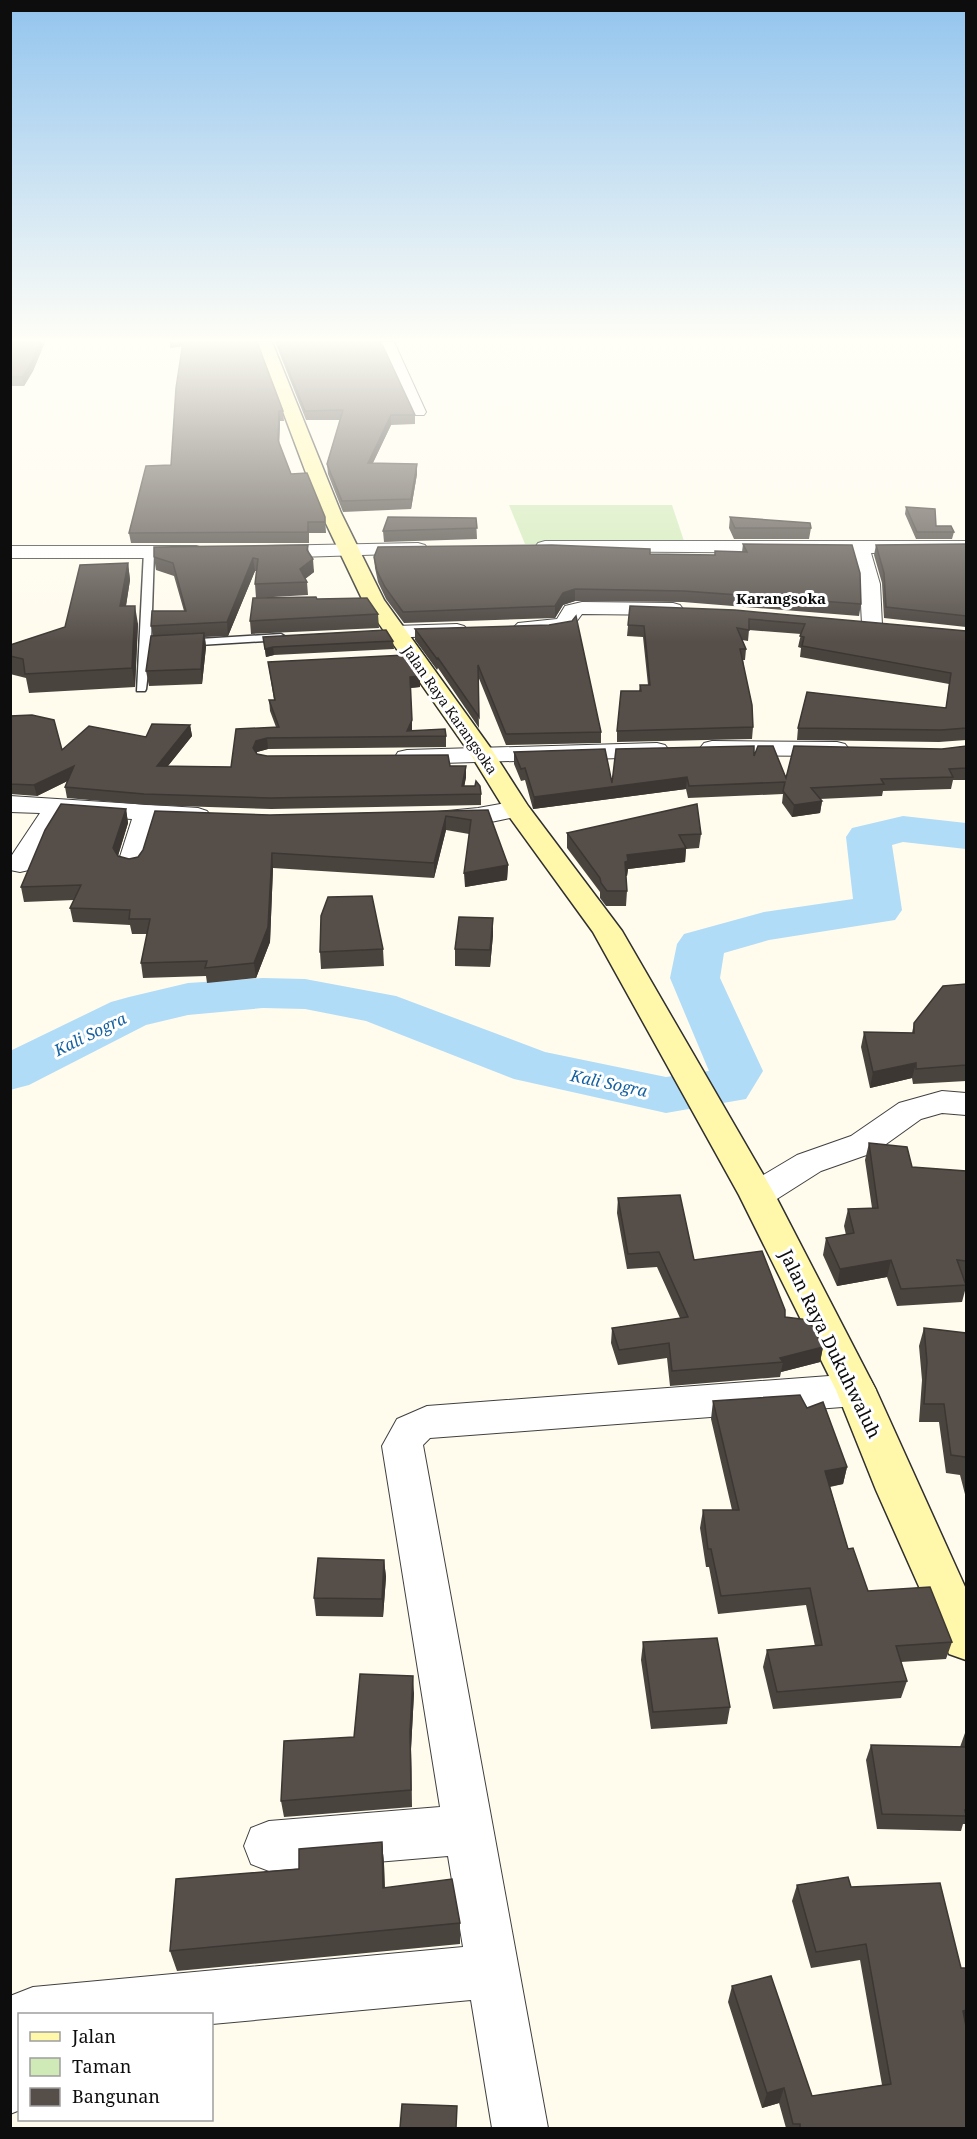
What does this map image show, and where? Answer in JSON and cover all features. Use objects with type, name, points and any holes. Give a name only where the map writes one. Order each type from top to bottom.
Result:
[{"type":"main road","name":"Jalan Raya Karangsoka","points":[[303,442],[331,513],[351,551],[363,602],[389,632],[401,657],[483,755],[517,809],[607,931],[680,1056]]},
{"type":"main road","name":"Jalan Raya Dukuhwaluh","points":[[680,1056],[757,1195],[856,1390],[898,1490],[966,1639]]},
{"type":"street","points":[[525,547],[966,547]]},
{"type":"street","points":[[860,547],[870,584],[872,625]]},
{"type":"street","points":[[249,552],[432,549]]},
{"type":"street","points":[[10,552],[216,552]]},
{"type":"street","points":[[502,628],[564,625],[572,610],[582,608],[690,610]]},
{"type":"street","points":[[850,622],[895,627]]},
{"type":"street","points":[[389,632],[478,629]]},
{"type":"street","points":[[382,757],[686,749],[860,749]]},
{"type":"street","points":[[10,804],[146,815],[226,817]]},
{"type":"street","points":[[20,864],[57,806]]},
{"type":"street","points":[[418,818],[478,816],[517,809]]},
{"type":"street","points":[[131,862],[146,815]]},
{"type":"street","points":[[757,1195],[809,1163],[863,1144],[910,1111],[942,1102],[966,1104]]},
{"type":"street","points":[[520,2128],[402,1446],[407,1433],[416,1425],[427,1422],[856,1390]]},
{"type":"street","points":[[269,1846],[469,1829]]},
{"type":"street","points":[[44,2013],[493,1971]]},
{"type":"street","points":[[10,2086],[18,2032]]},
{"type":"lane","points":[[141,689],[146,645],[149,551]]},
{"type":"lane","points":[[146,645],[291,637]]},
{"type":"green space","points":[[509,505],[672,505],[685,544],[525,544]]},
{"type":"building","points":[[173,442],[279,442],[291,474],[307,473],[325,522],[308,522],[308,532],[129,533],[146,466],[171,465]]},
{"type":"building","points":[[334,442],[378,442],[368,463],[417,464],[411,499],[342,501],[327,464]]},
{"type":"building","points":[[906,507],[935,509],[936,526],[951,526],[954,532],[917,532]]},
{"type":"building","points":[[388,517],[476,518],[477,528],[383,531]]},
{"type":"building","points":[[730,517],[810,523],[811,528],[735,528]]},
{"type":"building","points":[[743,544],[852,545],[860,573],[861,604],[684,591],[575,589],[563,593],[555,606],[403,612],[385,587],[377,571],[374,557],[378,547],[552,545],[650,549],[650,554],[715,555],[715,551],[747,552]]},
{"type":"building","points":[[966,544],[966,616],[886,607],[884,573],[876,545]]},
{"type":"building","points":[[308,545],[307,550],[313,559],[300,569],[307,582],[255,584],[258,559],[253,558],[227,622],[151,626],[152,611],[186,611],[173,563],[154,557],[154,547]]},
{"type":"building","points":[[128,563],[120,606],[135,606],[132,668],[25,674],[23,659],[10,656],[10,645],[65,627],[80,565]]},
{"type":"building","points":[[316,597],[317,599],[367,598],[378,614],[250,621],[253,598]]},
{"type":"building","points":[[630,606],[735,610],[966,631],[966,728],[941,730],[798,728],[807,692],[946,708],[951,673],[802,646],[804,637],[800,636],[805,624],[749,619],[749,630],[737,628],[746,649],[740,649],[752,705],[753,727],[617,731],[621,691],[641,691],[640,685],[650,685],[644,626],[628,625]]},
{"type":"building","points":[[576,616],[601,732],[506,734],[478,665],[479,717],[415,629],[549,625],[572,621]]},
{"type":"building","points":[[386,630],[393,641],[265,649],[263,637]]},
{"type":"building","points":[[204,633],[201,669],[146,671],[151,636]]},
{"type":"building","points":[[405,655],[420,676],[410,677],[412,720],[407,731],[445,729],[446,736],[267,738],[256,741],[253,748],[257,754],[267,756],[448,755],[450,766],[466,766],[462,786],[475,786],[476,781],[480,786],[481,794],[270,798],[144,794],[65,787],[74,766],[34,785],[10,784],[10,716],[32,715],[54,720],[62,750],[89,726],[146,737],[152,724],[190,725],[157,766],[231,767],[236,729],[279,727],[269,700],[275,700],[268,662]]},
{"type":"building","points":[[754,746],[754,756],[758,746],[773,746],[786,778],[794,746],[942,749],[966,746],[966,768],[949,769],[953,777],[881,779],[884,784],[811,788],[822,801],[794,805],[783,791],[785,782],[689,786],[687,777],[534,797],[525,768],[521,769],[514,752],[605,749],[612,783],[616,749]]},
{"type":"building","points":[[61,804],[126,809],[113,848],[118,856],[129,859],[138,857],[143,850],[155,811],[270,815],[488,810],[508,865],[464,873],[471,820],[446,816],[434,863],[272,853],[268,927],[254,963],[205,968],[207,961],[141,963],[150,919],[129,919],[130,910],[70,908],[81,885],[21,887],[45,830]]},
{"type":"building","points":[[697,804],[701,834],[679,835],[686,848],[627,855],[628,861],[625,862],[627,891],[607,891],[567,833]]},
{"type":"building","points":[[372,896],[383,949],[320,952],[321,916],[328,897]]},
{"type":"building","points":[[459,917],[493,918],[490,950],[455,949]]},
{"type":"building","points":[[966,984],[966,1065],[916,1069],[916,1063],[873,1072],[864,1032],[914,1033],[914,1023],[943,986]]},
{"type":"building","points":[[869,1143],[907,1147],[912,1167],[966,1171],[966,1261],[957,1260],[966,1285],[901,1289],[891,1260],[840,1269],[826,1238],[854,1233],[848,1209],[878,1208]]},
{"type":"building","points":[[680,1195],[694,1260],[762,1251],[785,1310],[785,1317],[809,1320],[823,1347],[780,1358],[783,1362],[672,1371],[669,1343],[619,1350],[612,1328],[688,1317],[659,1252],[628,1254],[618,1198]]},
{"type":"building","points":[[924,1328],[966,1333],[966,1460],[965,1457],[951,1455],[944,1404],[924,1404],[927,1362]]},
{"type":"building","points":[[800,1395],[807,1408],[823,1402],[847,1467],[825,1471],[848,1549],[853,1548],[868,1591],[930,1587],[952,1642],[896,1646],[907,1681],[777,1692],[767,1650],[822,1645],[810,1588],[721,1596],[711,1549],[708,1549],[703,1510],[739,1510],[713,1401]]},
{"type":"building","points":[[318,1558],[384,1560],[382,1599],[314,1598]]},
{"type":"building","points":[[717,1638],[730,1707],[653,1712],[643,1642]]},
{"type":"building","points":[[360,1674],[413,1676],[410,1732],[411,1790],[281,1801],[284,1741],[354,1737]]},
{"type":"building","points":[[871,1745],[966,1747],[966,1816],[882,1814]]},
{"type":"building","points":[[382,1842],[383,1888],[452,1879],[460,1923],[170,1951],[176,1879],[299,1869],[299,1849]]},
{"type":"building","points":[[848,1877],[851,1887],[940,1883],[961,1968],[966,1968],[966,2010],[963,2011],[966,2026],[966,2128],[800,2128],[800,2124],[793,2124],[784,2088],[767,2093],[732,1986],[771,1976],[812,2096],[891,2084],[866,1944],[816,1952],[797,1885]]},
{"type":"building","points":[[402,2104],[457,2106],[456,2128],[400,2128]]},
{"type":"waterway","name":"Kali Sogra","points":[[10,1073],[129,1013],[188,999],[263,993],[305,994],[378,1007],[533,1067],[666,1095],[727,1086],[736,1071],[695,978],[701,944],[764,926],[878,910],[868,837],[903,829],[966,836]]},
{"type":"district","name":"Karangsoka","points":[[781,599]]}]
